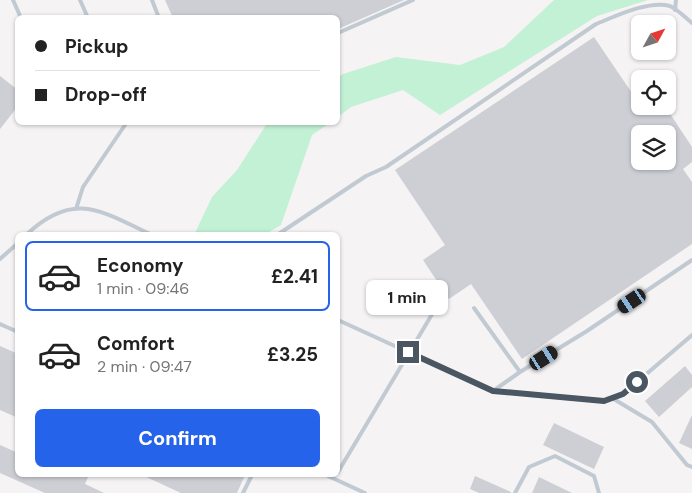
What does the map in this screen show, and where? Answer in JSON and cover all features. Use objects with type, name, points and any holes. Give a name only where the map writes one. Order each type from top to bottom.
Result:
[{"type":"lane","points":[[13,0],[19,15]]},
{"type":"lane","points":[[80,0],[87,15]]},
{"type":"lane","points":[[152,0],[158,15]]},
{"type":"lane","points":[[340,32],[413,0]]},
{"type":"lane","points":[[675,10],[676,0]]},
{"type":"lane","points":[[282,232],[366,176],[386,167],[596,24],[634,8],[658,1],[669,6],[692,22]]},
{"type":"lane","points":[[76,209],[83,187],[125,125]]},
{"type":"lane","points":[[29,232],[40,221],[63,210],[86,208],[102,212],[145,232]]},
{"type":"lane","points":[[0,259],[15,245]]},
{"type":"lane","points":[[493,391],[587,331],[692,260]]},
{"type":"lane","points":[[474,308],[520,372]]},
{"type":"lane","points":[[340,469],[434,310]]},
{"type":"lane","points":[[340,321],[493,391],[604,401],[623,394],[692,335]]},
{"type":"lane","points":[[0,324],[15,331]]},
{"type":"lane","points":[[612,398],[652,422],[687,465],[692,467]]},
{"type":"lane","points":[[515,493],[529,467],[555,456],[594,476],[599,493]]},
{"type":"lane","points":[[243,493],[251,477]]},
{"type":"lane","points":[[334,477],[365,493]]},
{"type":"green space","points":[[554,0],[648,0],[597,16],[440,115],[403,90],[351,107],[340,115],[340,76],[343,74],[396,57],[460,65],[504,47]]},
{"type":"green space","points":[[266,125],[327,125],[312,135],[281,225],[269,232],[195,232],[212,197],[237,170]]},
{"type":"building","points":[[165,0],[404,0],[340,28],[340,15],[172,15]]},
{"type":"building","points":[[594,37],[631,92],[631,115],[671,115],[692,147],[692,162],[683,169],[692,182],[692,244],[522,359],[471,284],[449,299],[423,260],[445,245],[395,170]]},
{"type":"building","points":[[0,76],[15,88],[15,110],[0,129]]},
{"type":"building","points":[[0,346],[15,353],[15,417],[0,410]]},
{"type":"building","points":[[685,366],[692,375],[692,387],[659,417],[645,401]]},
{"type":"building","points":[[692,415],[692,449],[679,443]]},
{"type":"building","points":[[554,423],[604,447],[594,469],[543,445]]},
{"type":"building","points":[[0,445],[15,452],[15,477],[88,477],[85,484],[104,493],[45,493],[0,473]]},
{"type":"building","points":[[475,476],[511,493],[479,493],[470,489]]},
{"type":"building","points":[[146,477],[244,477],[237,493],[181,493]]},
{"type":"building","points":[[539,477],[572,493],[532,493]]},
{"type":"route","points":[[408,352],[493,391],[528,396],[604,401],[623,394],[637,382]]}]
